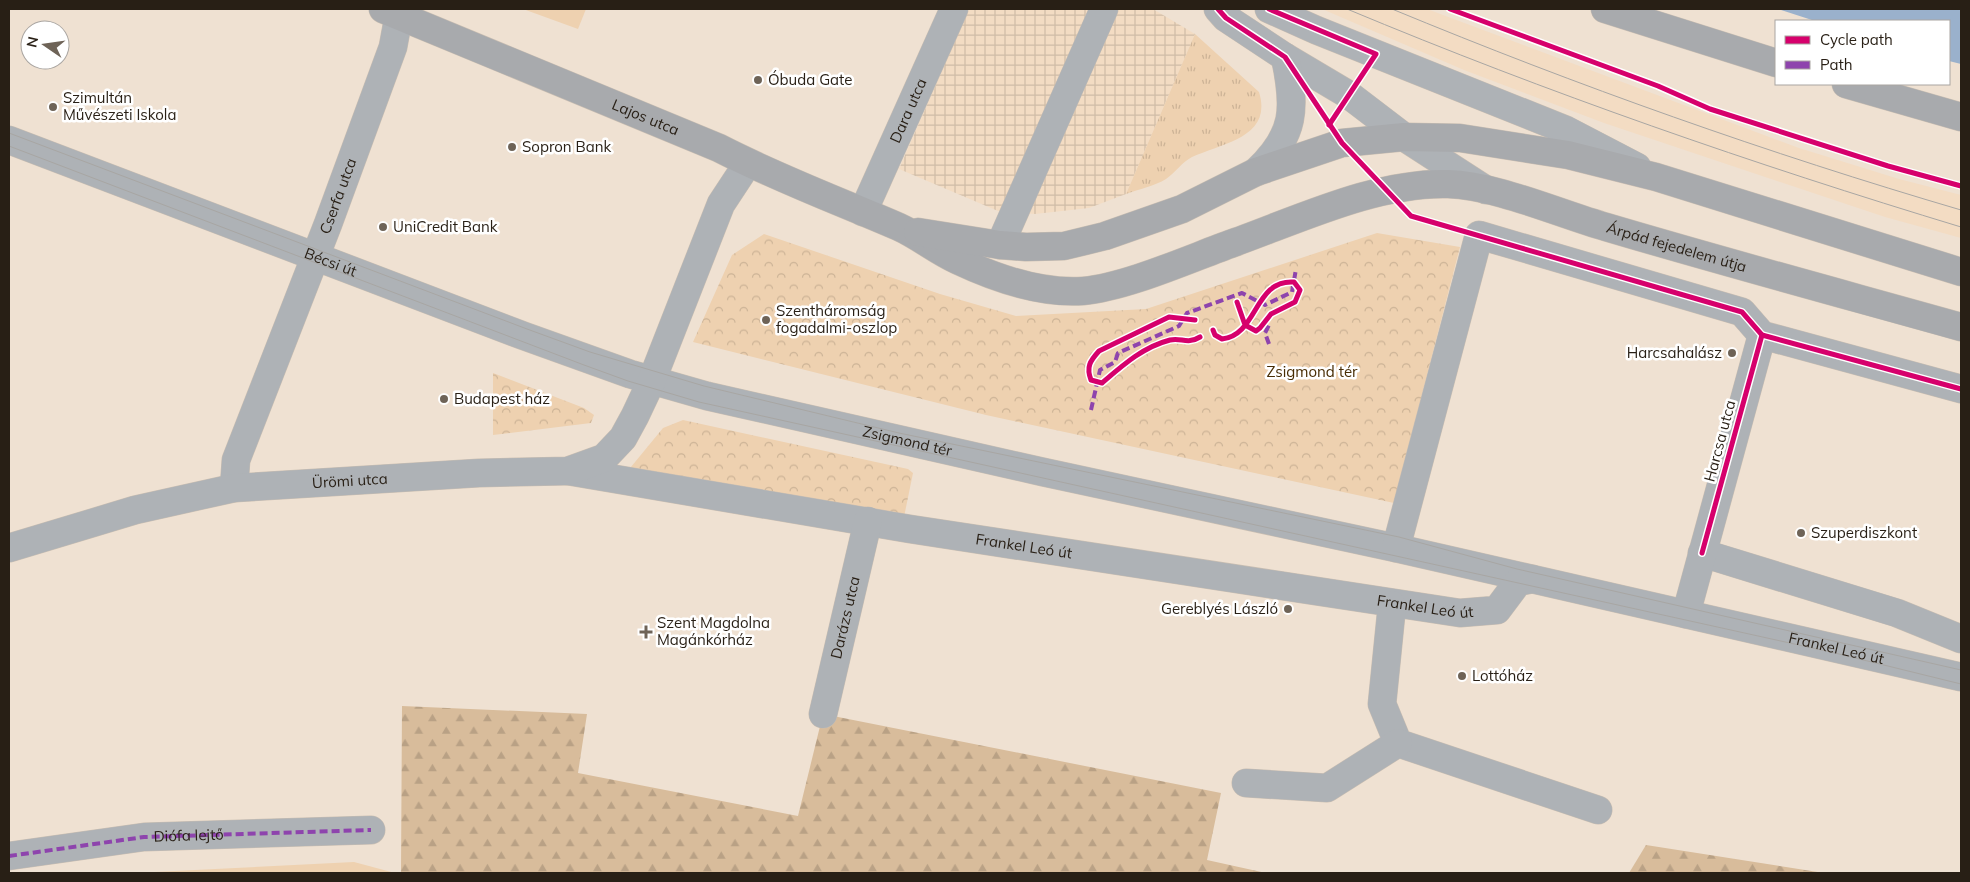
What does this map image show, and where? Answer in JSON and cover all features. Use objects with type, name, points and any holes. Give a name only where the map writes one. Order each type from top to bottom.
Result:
[{"type":"main road","points":[[1605,9],[1775,63]]},
{"type":"main road","name":"Lajos utca","points":[[394,11],[719,148],[748,163],[904,230]]},
{"type":"main road","points":[[1850,85],[1961,116]]},
{"type":"main road","points":[[904,230],[1000,245],[1026,247],[1064,246],[1104,236],[1182,209],[1256,172],[1342,143],[1404,137],[1460,138],[1512,144],[1568,155],[1656,177],[1961,272]]},
{"type":"main road","points":[[904,230],[955,259],[1009,281],[1051,290],[1084,291],[1121,283],[1306,216],[1417,184],[1452,184],[1486,190]]},
{"type":"main road","name":"Árpád fejedelem útja","points":[[1486,190],[1604,227],[1961,327]]},
{"type":"street","name":"Dara utca","points":[[863,212],[954,9]]},
{"type":"street","points":[[1000,245],[1104,9]]},
{"type":"street","name":"Árpád fejedelem útja","points":[[1218,9],[1226,18],[1284,58],[1349,95],[1404,137],[1486,190]]},
{"type":"street","points":[[1269,9],[1316,30],[1566,130],[1656,177]]},
{"type":"street","name":"Cserfa utca","points":[[234,488],[236,460],[393,47],[394,11]]},
{"type":"street","points":[[1256,172],[1274,156],[1285,137],[1291,116],[1291,86],[1284,58]]},
{"type":"street","name":"Bécsi út","points":[[9,140],[524,336],[652,380]]},
{"type":"street","points":[[652,380],[721,204],[748,163]]},
{"type":"street","points":[[1396,548],[1479,234],[1742,312],[1762,335],[1961,389]]},
{"type":"street","name":"Harcsa utca","points":[[1686,614],[1762,335]]},
{"type":"street","name":"Ürömi utca","points":[[9,548],[135,510],[234,488],[479,473],[568,471],[604,458],[624,438],[652,380]]},
{"type":"street","name":"Zsigmond tér","points":[[652,380],[707,396],[1043,472],[1532,579]]},
{"type":"street","points":[[568,471],[868,521]]},
{"type":"street","name":"Frankel Leó út","points":[[868,521],[1392,604],[1460,613],[1497,610],[1518,582],[1532,579],[1961,677]]},
{"type":"street","name":"Darázs utca","points":[[823,714],[868,521]]},
{"type":"street","points":[[1702,553],[1897,613],[1961,639]]},
{"type":"street","points":[[1392,604],[1382,704],[1398,743],[1598,810]]},
{"type":"street","points":[[1246,783],[1326,788],[1398,743]]},
{"type":"street","name":"Diófa lejtő","points":[[9,856],[144,837],[371,830]]},
{"type":"shaded area","points":[[969,9],[1153,9],[1195,34],[1126,194],[1089,208],[1035,214],[998,211],[899,169]]},
{"type":"shaded area","points":[[1322,9],[1427,9],[1799,148],[1899,179],[1961,195],[1961,238],[1885,217],[1604,123],[1464,70]]},
{"type":"green space","points":[[523,9],[586,9],[578,29]]},
{"type":"green space","points":[[1195,34],[1259,92],[1261,107],[1259,119],[1252,129],[1242,136],[1192,157],[1169,177],[1152,186],[1126,194]]},
{"type":"green space","name":"Zsigmond tér","points":[[1377,233],[1460,247],[1394,503],[986,415],[693,342],[732,255],[764,234],[940,294],[1016,316],[1146,309]]},
{"type":"green space","points":[[493,373],[584,408],[594,415],[591,423],[493,435]]},
{"type":"green space","points":[[683,420],[908,469],[913,473],[904,517],[626,473],[663,428]]},
{"type":"green space","points":[[402,706],[587,714],[578,773],[798,816],[823,714],[1221,793],[1207,860],[1266,873],[401,873]]},
{"type":"green space","points":[[1646,845],[1824,873],[1629,873]]},
{"type":"green space","points":[[354,862],[395,873],[154,873],[154,872]]},
{"type":"water","points":[[1778,9],[1961,9],[1961,64],[1950,61],[1950,20],[1812,20]]},
{"type":"tram line","points":[[1347,9],[1498,70],[1651,126],[1961,227]]},
{"type":"tram line","points":[[1392,9],[1532,65],[1673,117],[1816,165],[1961,210]]},
{"type":"tram line","points":[[9,133],[590,352],[704,386],[899,433],[1399,537],[1517,569],[1961,670]]},
{"type":"tram line","points":[[9,146],[584,365],[628,381],[699,402],[1835,653],[1961,684]]},
{"type":"marked path","points":[[1091,410],[1100,370],[1115,362],[1118,353],[1179,326],[1187,313],[1242,293],[1265,305],[1292,292],[1296,269]]},
{"type":"marked path","points":[[1269,344],[1265,333],[1270,323]]},
{"type":"marked path","points":[[9,856],[144,837],[371,830]]},
{"type":"cycle path","points":[[1218,9],[1226,18],[1285,57],[1342,143],[1411,216],[1742,312],[1762,335],[1961,389]]},
{"type":"cycle path","points":[[1269,9],[1376,54],[1329,125]]},
{"type":"cycle path","points":[[1450,9],[1658,86],[1710,109],[1888,166],[1961,186]]},
{"type":"cycle path","points":[[1213,330],[1215,335],[1222,339],[1234,335],[1243,328],[1250,318],[1263,298],[1271,289],[1281,283],[1294,282],[1300,290],[1295,302],[1271,314],[1256,331],[1245,325],[1237,302]]},
{"type":"cycle path","points":[[1195,320],[1169,317],[1099,351],[1090,364],[1091,380],[1102,383],[1134,357],[1160,343],[1174,339],[1188,341],[1200,337]]},
{"type":"cycle path","points":[[1702,553],[1762,335]]},
{"type":"place","name":"Óbuda Gate","points":[[758,80]]},
{"type":"place","name":"Szimultán Művészeti Iskola","points":[[53,107]]},
{"type":"place","name":"Sopron Bank","points":[[512,147]]},
{"type":"place","name":"UniCredit Bank","points":[[383,227]]},
{"type":"place","name":"Szentháromság fogadalmi-oszlop","points":[[766,320]]},
{"type":"place","name":"Harcsahalász","points":[[1732,353]]},
{"type":"place","name":"Budapest ház","points":[[444,399]]},
{"type":"place","name":"Szuperdiszkont","points":[[1801,533]]},
{"type":"place","name":"Gereblyés László","points":[[1288,609]]},
{"type":"place","name":"Szent Magdolna Magánkórház","points":[[646,632]]},
{"type":"place","name":"Lottóház","points":[[1462,676]]}]
